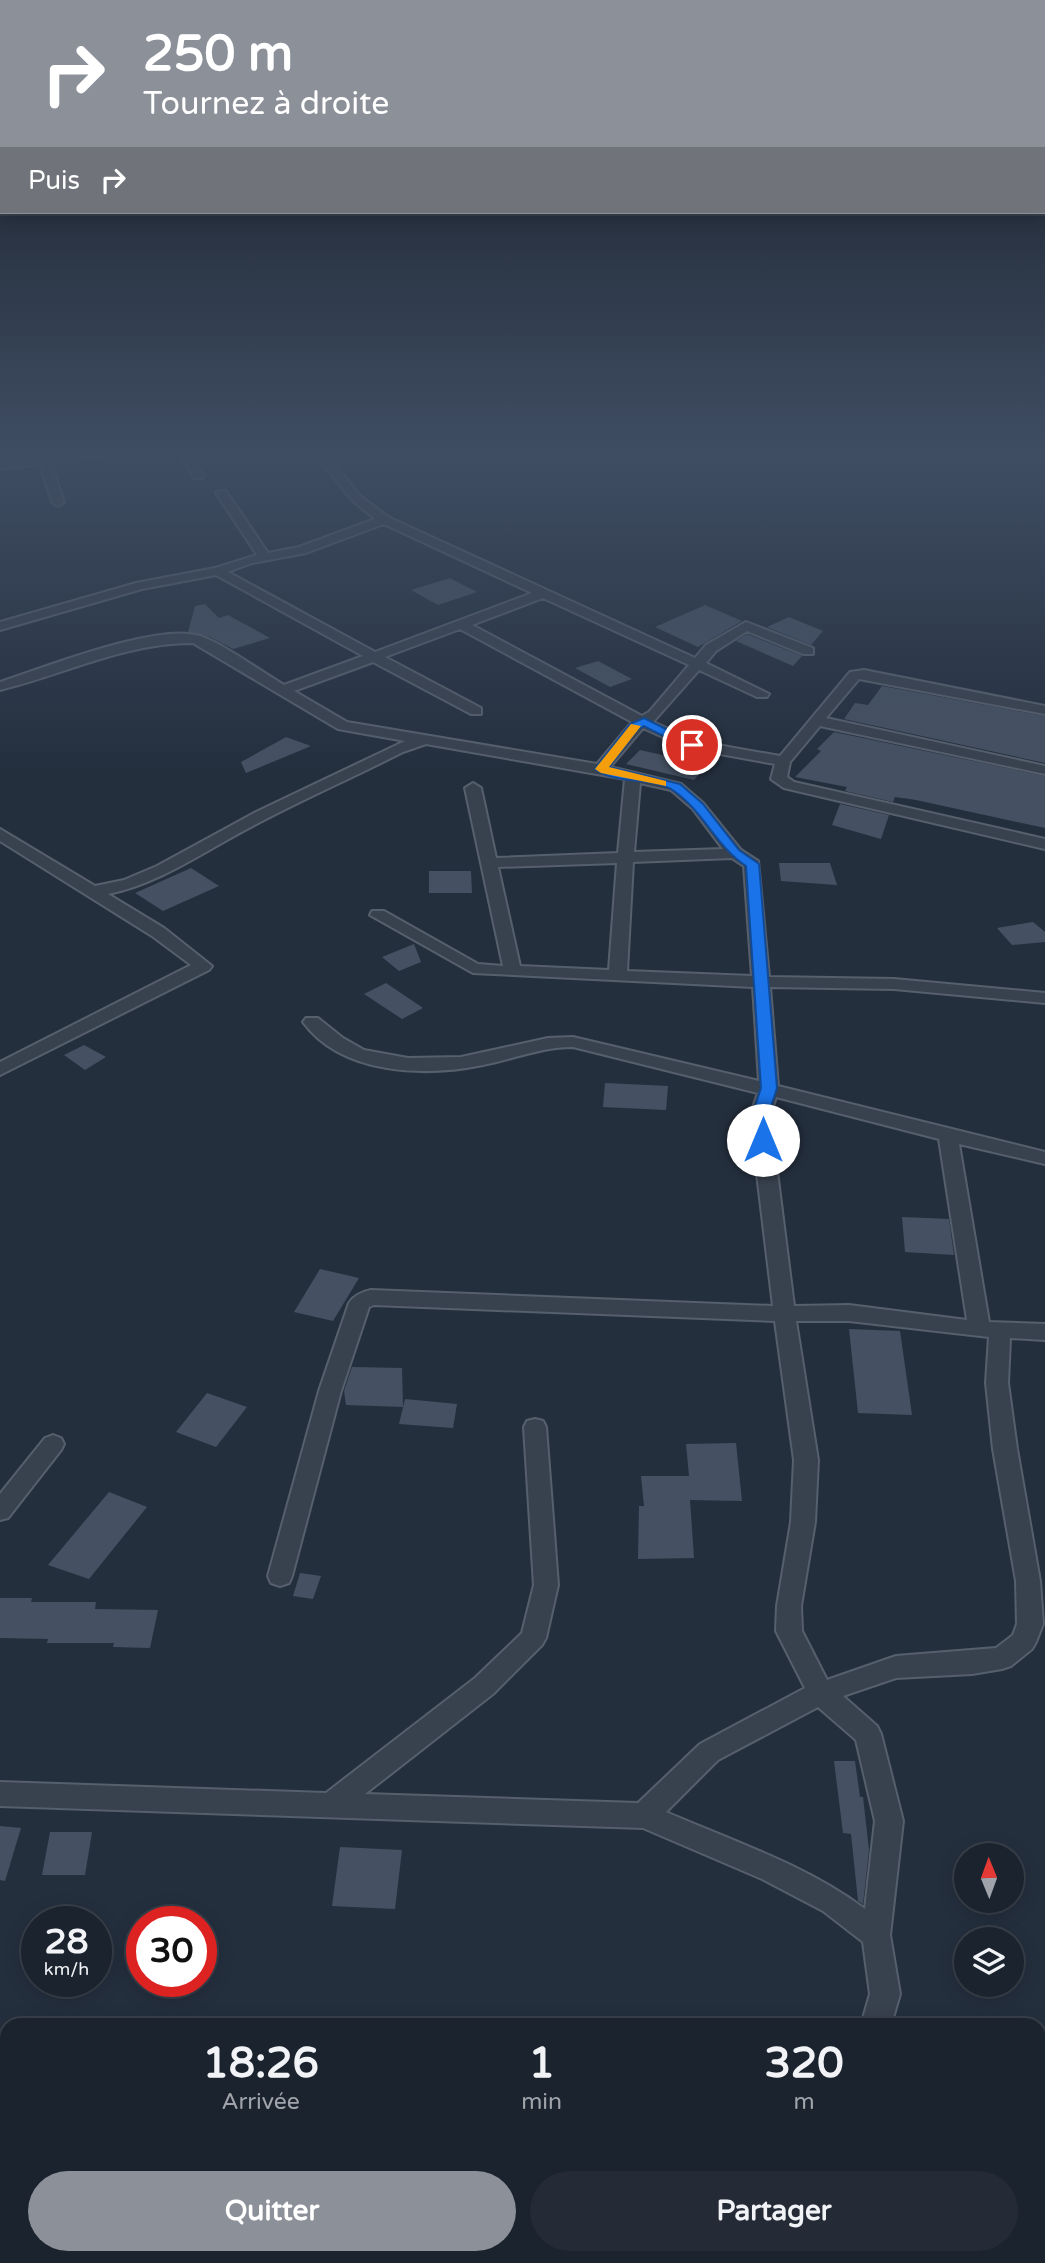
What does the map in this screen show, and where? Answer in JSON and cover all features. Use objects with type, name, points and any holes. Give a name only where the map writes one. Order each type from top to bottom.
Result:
[{"type":"street","points":[[0,626],[140,586],[218,571],[260,559]]},
{"type":"street","points":[[466,559],[762,694]]},
{"type":"street","points":[[218,571],[477,711]]},
{"type":"street","points":[[284,690],[542,594]]},
{"type":"street","points":[[461,624],[692,745],[744,752],[783,761]]},
{"type":"street","points":[[601,769],[634,727],[654,715],[711,648],[746,626],[808,651]]},
{"type":"street","points":[[0,686],[109,651],[187,638],[196,639],[344,726],[601,769],[676,786],[698,807],[734,853],[752,864],[769,1088],[760,1116],[784,1314],[806,1460],[803,1522],[789,1606],[789,1631],[821,1693],[869,1734],[888,1821],[876,1935],[885,1994],[878,2018]]},
{"type":"street","points":[[1045,710],[864,674],[855,675],[783,761],[779,779],[789,785],[1040,843],[1045,857]]},
{"type":"street","points":[[819,721],[1045,770]]},
{"type":"street","points":[[93,891],[111,890],[143,879],[229,832],[372,763],[394,748],[431,740]]},
{"type":"street","points":[[618,975],[634,777]]},
{"type":"street","points":[[473,788],[513,972]]},
{"type":"street","points":[[0,834],[158,932],[204,966],[0,1069]]},
{"type":"street","points":[[488,863],[734,853]]},
{"type":"street","points":[[378,915],[473,968],[761,982],[904,984],[1045,998]]},
{"type":"street","points":[[312,1022],[346,1049],[366,1057],[392,1061],[436,1064],[475,1061],[550,1041],[599,1046],[947,1136],[1045,1158]]},
{"type":"street","points":[[644,1816],[709,1752],[821,1693],[896,1667],[972,1663],[1002,1658],[1023,1642],[1030,1624],[1028,1581],[1005,1449],[990,1329],[947,1136]]},
{"type":"street","points":[[280,1576],[334,1377],[360,1303],[371,1297],[784,1314],[849,1313],[990,1329],[1045,1332]]},
{"type":"street","points":[[331,1805],[484,1686],[533,1638],[546,1584],[535,1427]]},
{"type":"street","points":[[0,1511],[53,1444]]},
{"type":"street","points":[[0,1794],[644,1816],[772,1870],[833,1902],[876,1935]]},
{"type":"building","points":[[450,578],[477,592],[438,605],[411,590]]},
{"type":"building","points":[[205,604],[219,618],[228,615],[270,638],[233,649],[210,637],[188,632],[195,606]]},
{"type":"building","points":[[705,605],[742,621],[698,647],[655,627]]},
{"type":"building","points":[[789,617],[823,631],[811,645],[767,627]]},
{"type":"building","points":[[747,634],[802,656],[793,666],[736,641]]},
{"type":"building","points":[[598,661],[632,679],[610,687],[575,668]]},
{"type":"building","points":[[882,686],[1045,716],[1045,763],[844,719],[855,703],[868,705]]},
{"type":"building","points":[[834,732],[1045,776],[1045,828],[916,800],[895,797],[893,802],[845,791],[847,787],[795,777],[821,751],[817,749]]},
{"type":"building","points":[[286,737],[311,746],[246,773],[241,762]]},
{"type":"building","points":[[640,750],[707,765],[694,780],[626,764]]},
{"type":"building","points":[[840,804],[889,815],[881,839],[832,825]]},
{"type":"building","points":[[779,863],[830,863],[837,885],[781,881]]},
{"type":"building","points":[[191,868],[219,886],[163,911],[135,893]]},
{"type":"building","points":[[429,871],[471,871],[472,893],[429,893]]},
{"type":"building","points":[[1033,922],[1045,932],[1045,942],[1012,945],[997,928]]},
{"type":"building","points":[[414,944],[421,962],[399,971],[382,957]]},
{"type":"building","points":[[386,983],[423,1008],[402,1019],[364,994]]},
{"type":"building","points":[[84,1045],[106,1057],[85,1070],[64,1055]]},
{"type":"building","points":[[605,1083],[668,1086],[666,1110],[603,1107]]},
{"type":"building","points":[[902,1217],[949,1219],[954,1255],[905,1252]]},
{"type":"building","points":[[320,1269],[359,1278],[333,1321],[294,1312]]},
{"type":"building","points":[[849,1329],[900,1331],[912,1415],[858,1413]]},
{"type":"building","points":[[352,1367],[402,1368],[403,1407],[346,1405],[344,1391]]},
{"type":"building","points":[[207,1393],[247,1407],[216,1447],[176,1432]]},
{"type":"building","points":[[405,1399],[457,1404],[453,1428],[399,1424]]},
{"type":"building","points":[[736,1443],[742,1501],[690,1500],[694,1558],[638,1559],[639,1506],[644,1506],[641,1476],[689,1476],[686,1444]]},
{"type":"building","points":[[109,1492],[147,1507],[89,1579],[48,1565]]},
{"type":"building","points":[[300,1573],[321,1576],[313,1599],[293,1596]]},
{"type":"building","points":[[0,1598],[32,1598],[31,1602],[96,1602],[95,1609],[158,1610],[150,1648],[113,1647],[114,1643],[47,1643],[48,1639],[0,1638]]},
{"type":"building","points":[[834,1761],[855,1761],[860,1797],[863,1797],[869,1850],[863,1904],[858,1901],[851,1834],[843,1833]]},
{"type":"building","points":[[0,1826],[21,1828],[5,1881],[0,1880]]},
{"type":"building","points":[[50,1832],[92,1832],[85,1875],[42,1875]]},
{"type":"building","points":[[340,1847],[402,1850],[395,1909],[332,1906]]},
{"type":"slow traffic","points":[[635,726],[601,769],[662,783]]},
{"type":"route","points":[[692,745],[671,737],[644,721],[634,727],[601,769],[676,786],[698,807],[734,853],[752,864],[769,1088],[760,1116],[763,1140]]}]
